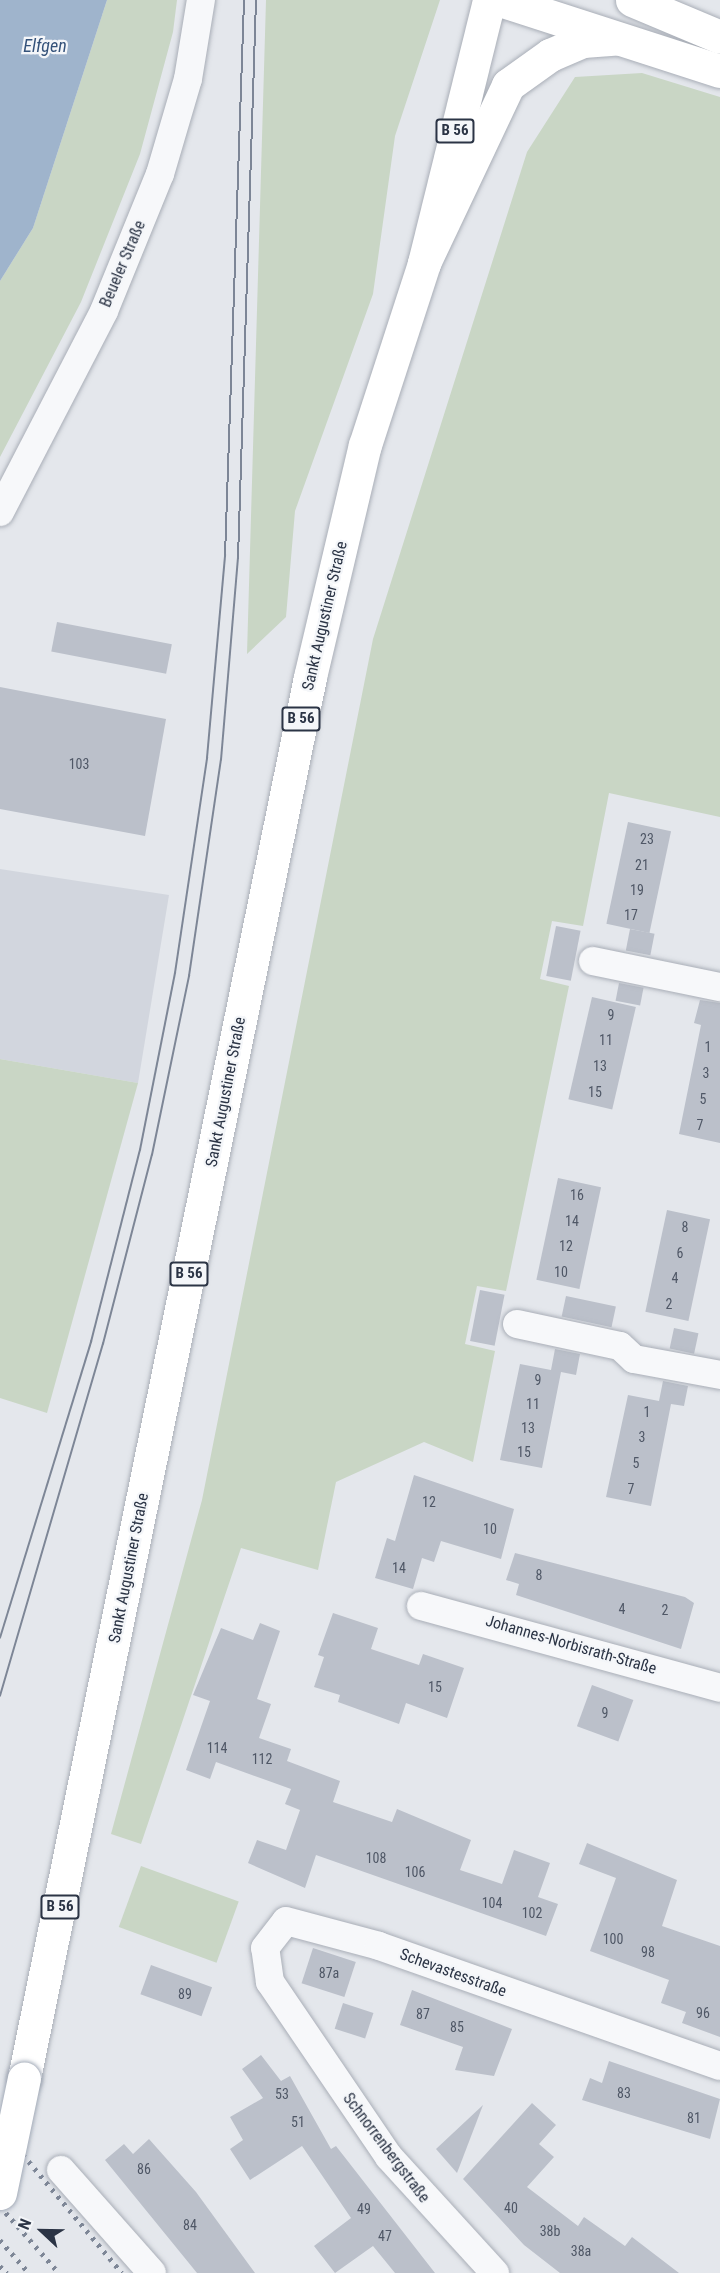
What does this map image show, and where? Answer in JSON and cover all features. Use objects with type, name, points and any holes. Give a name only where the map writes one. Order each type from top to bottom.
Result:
[{"type":"main road","name":"Sankt Augustiner Straße","points":[[0,2193],[310,677],[365,445],[424,263],[489,0]]},
{"type":"main road","points":[[500,0],[613,39],[720,71]]},
{"type":"main road","points":[[632,0],[720,37]]},
{"type":"main road","points":[[424,263],[508,85],[550,55],[583,41],[613,39]]},
{"type":"street","name":"Beueler Straße","points":[[0,512],[104,310],[160,174],[188,79],[201,0]]},
{"type":"street","points":[[593,961],[720,987]]},
{"type":"street","points":[[517,1324],[620,1346],[634,1359],[720,1375]]},
{"type":"street","name":"Johannes-Norbisrath-Straße","points":[[421,1606],[720,1688]]},
{"type":"street","name":"Schevastesstraße","points":[[291,2013],[264,1966],[265,1948],[286,1921],[379,1946],[720,2066]]},
{"type":"street","name":"Schnorrenbergstraße","points":[[291,2013],[389,2157],[495,2273]]},
{"type":"street","points":[[61,2170],[152,2273]]},
{"type":"shaded area","points":[[0,869],[169,895],[138,1083],[0,1059]]},
{"type":"green space","points":[[107,0],[177,0],[173,32],[140,154],[81,302],[0,457],[0,281],[33,228]]},
{"type":"green space","points":[[266,0],[440,0],[395,136],[373,294],[295,511],[286,617],[247,654]]},
{"type":"green space","points":[[642,73],[720,97],[720,817],[609,793],[583,926],[552,921],[540,979],[569,986],[506,1291],[477,1286],[465,1344],[495,1351],[473,1462],[424,1442],[336,1482],[318,1570],[241,1548],[141,1844],[111,1834],[202,1500],[373,639],[527,152],[575,77]]},
{"type":"green space","points":[[0,1059],[138,1083],[47,1413],[0,1398]]},
{"type":"green space","points":[[141,1866],[239,1902],[216,1963],[119,1927]]},
{"type":"water","name":"Elfgen","points":[[0,0],[107,0],[33,228],[0,281]]},
{"type":"building","points":[[57,622],[172,644],[166,674],[51,651]]},
{"type":"building","points":[[0,687],[166,719],[145,836],[0,809]]},
{"type":"building","points":[[628,822],[671,831],[649,933],[606,924]]},
{"type":"building","points":[[556,926],[581,931],[571,981],[546,976]]},
{"type":"building","points":[[630,929],[655,934],[650,955],[626,951]]},
{"type":"building","points":[[619,983],[644,988],[640,1005],[616,1001]]},
{"type":"building","points":[[592,997],[636,1007],[612,1109],[568,1099]]},
{"type":"building","points":[[700,1000],[720,1003],[720,1143],[679,1134],[701,1025],[694,1023]]},
{"type":"building","points":[[558,1178],[601,1187],[579,1289],[536,1280]]},
{"type":"building","points":[[667,1210],[710,1219],[688,1321],[645,1312]]},
{"type":"building","points":[[480,1290],[505,1295],[495,1346],[470,1341]]},
{"type":"building","points":[[566,1296],[616,1307],[612,1327],[562,1317]]},
{"type":"building","points":[[674,1328],[698,1333],[694,1354],[670,1349]]},
{"type":"building","points":[[555,1349],[580,1354],[576,1375],[561,1372],[542,1468],[500,1460],[520,1364],[551,1370]]},
{"type":"building","points":[[663,1381],[688,1386],[684,1406],[671,1404],[651,1506],[606,1497],[628,1395],[659,1401]]},
{"type":"building","points":[[414,1475],[514,1509],[501,1559],[441,1541],[434,1562],[422,1558],[413,1589],[375,1578],[387,1538],[395,1541]]},
{"type":"building","points":[[515,1553],[685,1597],[694,1603],[681,1649],[516,1595],[519,1584],[506,1580]]},
{"type":"building","points":[[333,1613],[378,1628],[371,1649],[419,1665],[423,1654],[464,1668],[447,1718],[406,1703],[399,1724],[338,1702],[340,1695],[314,1687],[324,1657],[318,1655]]},
{"type":"building","points":[[260,1623],[280,1631],[257,1699],[271,1704],[259,1738],[291,1749],[287,1761],[340,1781],[333,1802],[392,1822],[397,1809],[471,1840],[460,1870],[502,1884],[514,1850],[550,1863],[538,1897],[558,1904],[546,1936],[316,1855],[305,1888],[248,1863],[257,1840],[286,1850],[300,1810],[285,1804],[291,1789],[216,1762],[210,1779],[186,1770],[210,1701],[193,1695],[221,1628],[253,1640]]},
{"type":"building","points":[[592,1685],[633,1700],[618,1741],[577,1726]]},
{"type":"building","points":[[587,1843],[677,1880],[662,1926],[720,1946],[720,2037],[682,2023],[686,2012],[661,2003],[669,1980],[590,1951],[616,1878],[579,1864]]},
{"type":"building","points":[[313,1948],[356,1962],[344,1997],[302,1983]]},
{"type":"building","points":[[151,1965],[212,1987],[201,2016],[140,1994]]},
{"type":"building","points":[[412,1990],[512,2029],[494,2076],[455,2070],[463,2047],[400,2025]]},
{"type":"building","points":[[343,2003],[373,2013],[365,2039],[335,2029]]},
{"type":"building","points":[[261,2055],[281,2081],[290,2076],[331,2149],[336,2146],[435,2273],[395,2273],[373,2246],[335,2273],[314,2246],[351,2218],[302,2146],[250,2180],[230,2149],[243,2140],[230,2117],[263,2098],[242,2069]]},
{"type":"building","points":[[609,2061],[720,2099],[710,2139],[582,2100],[590,2078],[602,2083]]},
{"type":"building","points":[[532,2103],[556,2125],[539,2144],[554,2157],[527,2187],[578,2226],[584,2217],[625,2246],[632,2237],[679,2273],[560,2273],[524,2245],[463,2179]]},
{"type":"building","points":[[483,2105],[457,2173],[436,2149]]},
{"type":"building","points":[[149,2139],[196,2192],[255,2273],[197,2273],[105,2160],[124,2144],[133,2154]]},
{"type":"tram line","points":[[0,1638],[91,1342],[140,1150],[175,973],[207,758],[225,556],[244,0]]},
{"type":"tram line","points":[[0,1696],[103,1344],[152,1155],[189,976],[221,760],[238,558],[256,0]]},
{"type":"railway","points":[[0,2127],[122,2273]]},
{"type":"railway","points":[[0,2206],[59,2273]]},
{"type":"railway","points":[[0,2240],[29,2273]]},
{"type":"railway","points":[[0,2266],[7,2273]]}]
